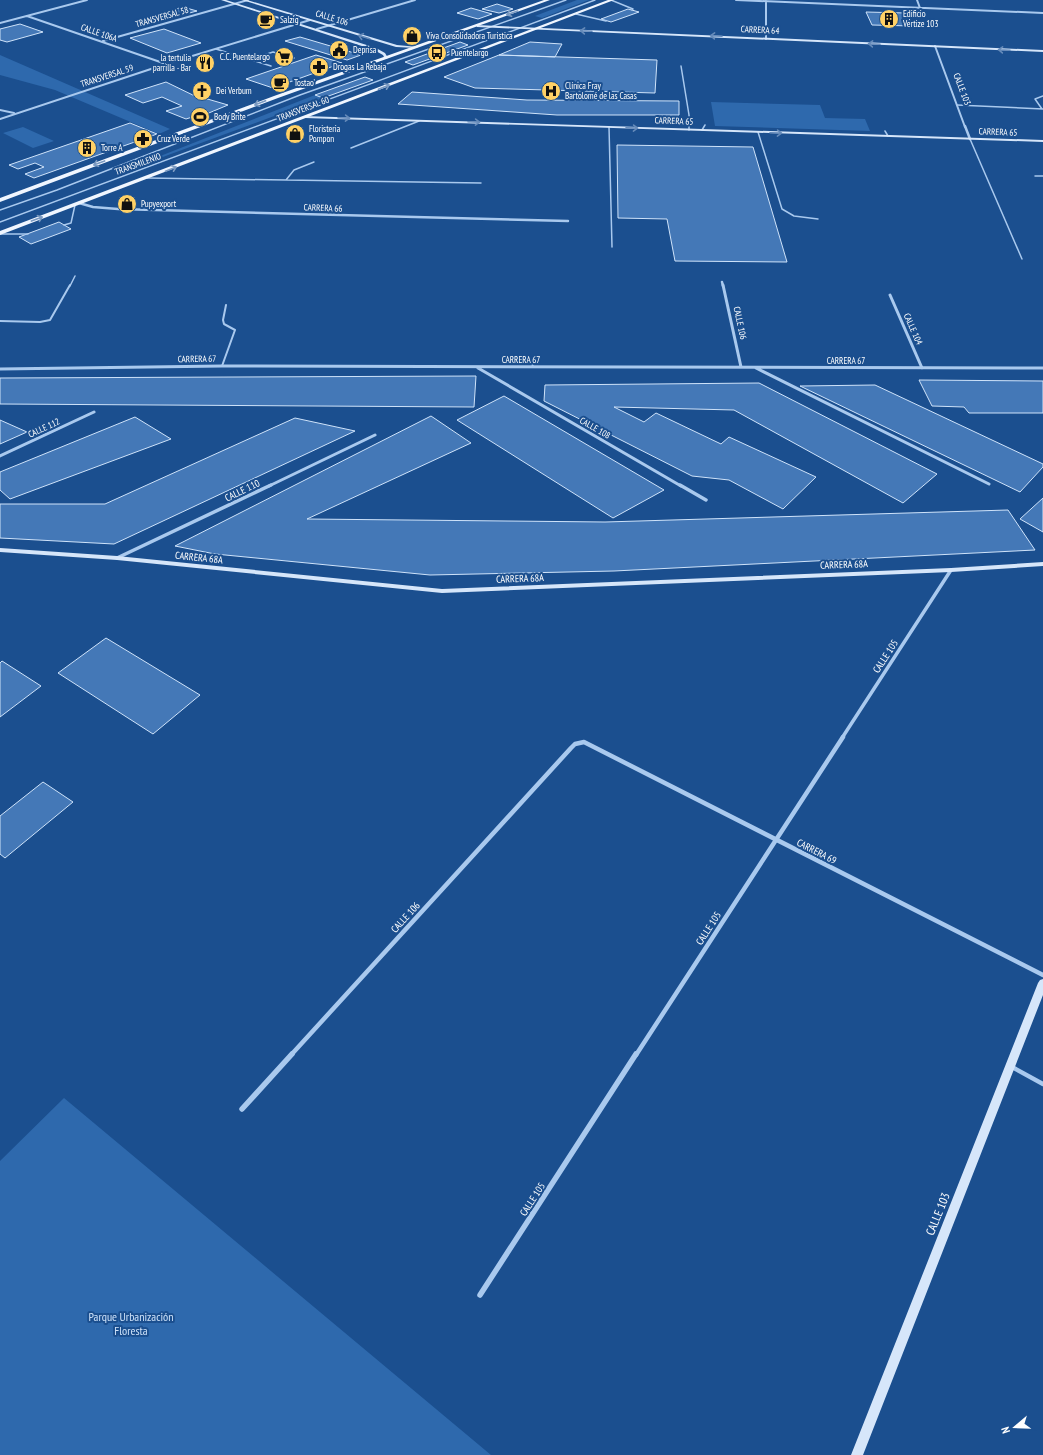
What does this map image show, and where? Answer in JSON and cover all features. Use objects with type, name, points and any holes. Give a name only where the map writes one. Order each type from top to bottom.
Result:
[{"type":"main road","name":"TRANSVERSAL 60","points":[[0,200],[276,97],[548,0]]},
{"type":"main road","name":"TRANSVERSAL 60","points":[[0,233],[612,0]]},
{"type":"street","points":[[0,23],[86,0]]},
{"type":"street","name":"CALLE 106","points":[[223,0],[375,48],[384,54],[386,58]]},
{"type":"street","name":"CALLE 106","points":[[246,0],[397,46],[416,48]]},
{"type":"street","name":"TRANSVERSAL 58","points":[[102,41],[246,0]]},
{"type":"street","points":[[317,30],[415,0]]},
{"type":"street","points":[[736,0],[1043,13]]},
{"type":"street","points":[[917,0],[920,8]]},
{"type":"street","points":[[766,1],[766,39]]},
{"type":"street","name":"CALLE 106A","points":[[27,16],[166,64]]},
{"type":"street","name":"TRANSVERSAL 59","points":[[0,119],[14,113],[166,64],[310,20]]},
{"type":"street","name":"CARRERA 64","points":[[477,26],[1043,51]]},
{"type":"street","name":"CALLE 103","points":[[934,46],[970,139]]},
{"type":"street","points":[[0,110],[14,113]]},
{"type":"street","name":"CARRERA 65","points":[[305,117],[1043,141]]},
{"type":"street","name":"CARRERA 66","points":[[77,204],[112,209],[568,221]]},
{"type":"street","name":"CALLE 106","points":[[722,282],[741,367]]},
{"type":"street","name":"CALLE 104","points":[[890,295],[922,368]]},
{"type":"street","name":"CARRERA 67","points":[[0,369],[222,366],[1043,368]]},
{"type":"street","name":"CALLE 108","points":[[477,367],[706,500]]},
{"type":"street","points":[[754,368],[988,484]]},
{"type":"street","name":"CALLE 112","points":[[0,456],[94,412]]},
{"type":"street","name":"CALLE 110","points":[[117,558],[375,436]]},
{"type":"street","name":"CARRERA 68A","points":[[0,550],[117,558],[442,591],[951,570],[1043,564]]},
{"type":"street","name":"CALLE 105","points":[[480,1295],[951,570]]},
{"type":"street","name":"CALLE 106","points":[[242,1109],[571,748],[575,744],[584,742]]},
{"type":"street","name":"CARRERA 69","points":[[584,742],[1043,976]]},
{"type":"street","name":"CALLE 103","points":[[857,1455],[1043,983]]},
{"type":"lane","name":"TRANSMILENIO","points":[[0,210],[57,190],[300,95],[566,0]]},
{"type":"lane","name":"TRANSMILENIO","points":[[0,222],[595,0]]},
{"type":"lane","points":[[612,0],[633,8],[632,10]]},
{"type":"lane","points":[[576,14],[606,21]]},
{"type":"lane","points":[[216,49],[271,66]]},
{"type":"lane","points":[[249,60],[273,52],[294,58]]},
{"type":"lane","points":[[680,66],[689,115],[689,130]]},
{"type":"lane","points":[[1042,109],[1035,98],[1043,96]]},
{"type":"lane","points":[[957,105],[1042,109]]},
{"type":"lane","points":[[351,148],[418,121]]},
{"type":"lane","points":[[702,130],[705,125]]},
{"type":"lane","points":[[609,127],[612,247]]},
{"type":"lane","points":[[885,131],[888,136]]},
{"type":"lane","points":[[758,132],[782,209],[787,214],[798,218],[818,219]]},
{"type":"lane","points":[[970,139],[1022,259]]},
{"type":"lane","points":[[286,180],[290,173],[295,169],[314,162]]},
{"type":"lane","points":[[1035,176],[1043,176]]},
{"type":"lane","points":[[147,178],[481,183]]},
{"type":"lane","points":[[64,225],[71,223],[77,204]]},
{"type":"lane","points":[[0,233],[28,234]]},
{"type":"lane","points":[[0,321],[40,322],[50,320],[75,276]]},
{"type":"lane","points":[[222,366],[235,330],[224,324],[223,320],[226,305]]},
{"type":"lane","points":[[531,359],[533,367]]},
{"type":"lane","points":[[1010,1066],[1043,1084]]},
{"type":"green space","points":[[577,0],[589,0],[542,18],[535,16]]},
{"type":"green space","points":[[0,55],[170,129],[159,134],[55,90],[0,75]]},
{"type":"green space","points":[[315,95],[323,98],[141,165],[140,164]]},
{"type":"green space","points":[[711,102],[820,105],[825,118],[865,119],[870,131],[715,126]]},
{"type":"green space","points":[[23,127],[54,141],[33,148],[3,133]]},
{"type":"green space","name":"Parque Urbanización Floresta","points":[[64,1098],[491,1455],[0,1455],[0,1161]]},
{"type":"building","points":[[497,4],[513,9],[499,13],[482,9]]},
{"type":"building","points":[[183,7],[197,11],[166,19],[158,16],[162,15],[158,14]]},
{"type":"building","points":[[471,8],[492,14],[478,19],[457,13]]},
{"type":"building","points":[[628,9],[639,12],[611,22],[601,19]]},
{"type":"building","name":"Edificio Vertize 103","points":[[866,12],[906,13],[913,26],[872,25]]},
{"type":"building","points":[[20,24],[43,32],[7,42],[0,40],[0,29]]},
{"type":"building","points":[[164,29],[201,43],[167,53],[130,38]]},
{"type":"building","points":[[300,37],[361,55],[347,60],[285,41]]},
{"type":"building","name":"Puentelargo","points":[[460,42],[468,45],[413,65],[405,62]]},
{"type":"building","points":[[530,42],[562,44],[555,57],[499,55]]},
{"type":"building","points":[[316,55],[342,63],[273,88],[246,79]]},
{"type":"building","points":[[499,55],[657,60],[655,93],[475,88],[444,77]]},
{"type":"building","points":[[365,77],[373,80],[323,98],[315,95]]},
{"type":"building","points":[[166,82],[201,99],[204,98],[228,105],[204,115],[202,114],[186,119],[166,111],[182,106],[162,97],[143,103],[125,95]]},
{"type":"building","points":[[412,92],[527,100],[679,101],[679,115],[557,115],[398,104]]},
{"type":"building","name":"Torre A","points":[[130,123],[157,134],[34,178],[25,174],[44,167],[35,163],[18,169],[9,165]]},
{"type":"building","points":[[617,145],[753,147],[787,262],[675,261],[667,219],[618,218]]},
{"type":"building","points":[[59,222],[71,229],[31,244],[19,237]]},
{"type":"building","points":[[476,376],[474,407],[0,404],[0,378]]},
{"type":"building","points":[[919,380],[1043,381],[1043,413],[969,413],[964,407],[932,406]]},
{"type":"building","points":[[759,383],[937,474],[903,503],[734,410],[614,407],[644,422],[656,413],[721,444],[729,437],[816,477],[783,509],[729,480],[692,476],[544,401],[545,385]]},
{"type":"building","points":[[875,385],[1043,464],[1043,467],[1020,492],[800,386]]},
{"type":"building","points":[[504,396],[664,490],[613,518],[457,420]]},
{"type":"building","points":[[431,416],[471,443],[307,519],[605,522],[1008,510],[1035,550],[614,571],[430,575],[215,554],[175,546]]},
{"type":"building","points":[[135,417],[171,439],[10,499],[0,490],[0,472]]},
{"type":"building","points":[[295,418],[355,431],[114,544],[0,538],[0,504],[105,504]]},
{"type":"building","points":[[0,420],[27,432],[0,444]]},
{"type":"building","points":[[1043,498],[1043,532],[1020,519]]},
{"type":"building","points":[[106,638],[200,695],[153,734],[58,673]]},
{"type":"building","points":[[2,661],[41,686],[0,717],[0,663]]},
{"type":"building","points":[[43,782],[73,802],[5,858],[0,854],[0,816]]},
{"type":"place","name":"Edificio Vertize 103","points":[[889,19]]},
{"type":"place","name":"Salzig","points":[[266,20]]},
{"type":"place","name":"Viva Consolidadora Turistica","points":[[412,36]]},
{"type":"place","name":"Deprisa","points":[[339,50]]},
{"type":"place","name":"Puentelargo","points":[[437,53]]},
{"type":"place","name":"C.C. Puentelargo","points":[[284,57]]},
{"type":"place","name":"la tertulia parrilla - Bar","points":[[205,63]]},
{"type":"place","name":"Drogas La Rebaja","points":[[319,67]]},
{"type":"place","name":"Tostao’","points":[[280,83]]},
{"type":"place","name":"Dei Verbum","points":[[202,91]]},
{"type":"place","name":"Clínica Fray Bartolomé de las Casas","points":[[551,91]]},
{"type":"place","name":"Body Brite","points":[[200,117]]},
{"type":"place","name":"Floristeria Pompon","points":[[295,134]]},
{"type":"place","name":"Cruz Verde","points":[[143,139]]},
{"type":"place","name":"Torre A","points":[[87,148]]},
{"type":"place","name":"Pupyexport","points":[[127,204]]}]
